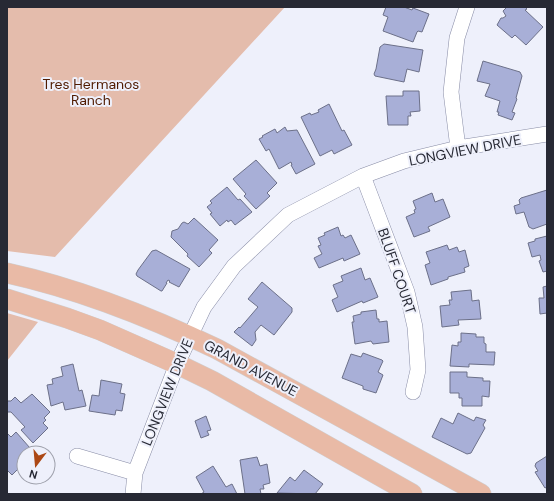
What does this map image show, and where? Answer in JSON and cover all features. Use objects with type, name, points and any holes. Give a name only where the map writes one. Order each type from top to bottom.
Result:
[{"type":"main road","name":"GRAND AVENUE","points":[[7,273],[73,290],[160,322],[217,349],[481,494]]},
{"type":"main road","points":[[7,299],[74,320],[177,364],[212,381],[412,494]]},
{"type":"street","points":[[458,148],[451,92],[456,38],[467,7]]},
{"type":"street","name":"LONGVIEW DRIVE","points":[[133,494],[135,473],[177,364],[204,307],[234,266],[288,215],[363,176],[404,161],[458,148],[547,134]]},
{"type":"street","name":"BLUFF COURT","points":[[363,176],[407,292],[415,327],[418,370],[413,392]]},
{"type":"street","points":[[77,456],[135,473]]},
{"type":"green space","name":"Tres Hermanos Ranch","points":[[7,7],[285,7],[55,257],[7,251]]},
{"type":"green space","points":[[7,313],[38,322],[7,361]]},
{"type":"building","points":[[386,7],[404,7],[412,10],[413,8],[429,14],[422,32],[417,32],[413,42],[383,31],[388,17],[383,15]]},
{"type":"building","points":[[507,7],[525,7],[527,9],[525,10],[543,27],[526,45],[515,35],[512,38],[497,25],[501,18],[506,16],[503,11]]},
{"type":"building","points":[[384,44],[423,50],[419,72],[407,69],[404,82],[375,76],[374,74],[380,47]]},
{"type":"building","points":[[483,61],[520,72],[522,76],[517,99],[512,112],[515,113],[512,120],[498,115],[499,112],[497,112],[500,101],[485,96],[490,84],[477,81]]},
{"type":"building","points":[[403,91],[419,91],[420,111],[410,112],[411,116],[408,116],[408,125],[388,125],[386,96],[403,96]]},
{"type":"building","points":[[329,104],[342,131],[344,130],[352,145],[334,154],[332,150],[320,156],[301,117],[310,113],[311,115],[319,112],[318,110]]},
{"type":"building","points":[[285,127],[287,131],[297,130],[315,164],[296,174],[291,162],[279,169],[269,149],[266,151],[259,139],[275,129],[277,133]]},
{"type":"building","points":[[256,160],[277,183],[267,193],[270,196],[256,209],[244,196],[246,194],[233,179]]},
{"type":"building","points":[[227,187],[238,200],[240,199],[252,212],[235,225],[231,220],[228,222],[227,220],[220,226],[210,214],[212,213],[207,207],[212,203],[210,201]]},
{"type":"building","points":[[547,190],[547,224],[533,229],[529,227],[524,212],[516,214],[514,206],[520,204],[519,200],[521,198]]},
{"type":"building","points":[[432,193],[435,202],[443,199],[450,217],[428,227],[430,231],[414,237],[406,217],[415,213],[414,210],[416,209],[413,201]]},
{"type":"building","points":[[194,218],[218,240],[209,250],[212,253],[199,267],[187,256],[188,254],[171,237],[172,231],[178,229],[184,222],[188,224]]},
{"type":"building","points":[[338,227],[341,236],[343,235],[345,238],[351,235],[360,254],[344,261],[343,258],[319,268],[314,258],[322,254],[318,246],[321,245],[318,238],[325,235],[324,233]]},
{"type":"building","points":[[547,236],[547,271],[543,272],[539,261],[541,260],[540,255],[532,257],[528,243],[535,241],[535,239]]},
{"type":"building","points":[[447,245],[449,250],[457,247],[459,252],[465,250],[469,266],[464,268],[465,272],[448,277],[448,279],[431,285],[425,265],[430,263],[426,252]]},
{"type":"building","points":[[156,250],[190,269],[179,287],[168,280],[161,291],[137,276],[136,274],[138,270],[152,251]]},
{"type":"building","points":[[361,268],[365,280],[370,278],[378,297],[363,303],[362,301],[337,312],[332,300],[338,297],[333,285],[343,281],[341,276]]},
{"type":"building","points":[[262,282],[292,308],[292,312],[274,335],[261,325],[255,332],[256,340],[252,346],[234,332],[239,327],[240,328],[258,307],[248,299]]},
{"type":"building","points":[[547,286],[547,313],[540,314],[539,298],[544,298],[543,287]]},
{"type":"building","points":[[471,290],[472,301],[479,300],[481,319],[458,320],[459,325],[442,327],[440,306],[450,305],[449,300],[452,300],[451,292]]},
{"type":"building","points":[[376,310],[377,319],[379,319],[379,322],[387,321],[389,342],[373,344],[371,341],[355,344],[352,322],[354,322],[353,316],[361,314],[361,312]]},
{"type":"building","points":[[461,333],[476,334],[476,337],[484,337],[486,352],[495,352],[494,365],[469,364],[469,367],[450,366],[452,345],[458,346],[458,342],[461,342]]},
{"type":"building","points":[[363,353],[383,361],[378,372],[383,375],[376,393],[363,389],[363,386],[342,378],[351,354],[361,357]]},
{"type":"building","points":[[73,364],[79,391],[82,390],[86,406],[65,410],[63,402],[51,406],[47,385],[53,384],[52,379],[63,376],[61,367]]},
{"type":"building","points":[[450,372],[467,372],[467,377],[483,378],[483,381],[490,381],[489,397],[482,396],[482,406],[462,406],[462,398],[459,398],[459,393],[450,393]]},
{"type":"building","points":[[101,380],[122,384],[120,393],[125,394],[122,411],[116,410],[115,415],[89,411],[92,395],[99,396]]},
{"type":"building","points":[[32,394],[50,412],[44,418],[46,420],[43,423],[48,428],[33,443],[21,430],[25,427],[11,412],[7,412],[7,401],[11,401],[15,397],[21,403]]},
{"type":"building","points":[[458,413],[474,421],[476,417],[486,420],[483,425],[485,428],[471,453],[467,454],[432,437],[441,418],[453,424]]},
{"type":"building","points":[[206,416],[211,430],[207,431],[209,435],[201,438],[195,421]]},
{"type":"building","points":[[16,432],[27,445],[16,445],[16,471],[12,475],[7,470],[7,433],[11,437]]},
{"type":"building","points":[[547,456],[547,487],[545,488],[535,472],[538,471],[535,466],[536,463]]},
{"type":"building","points":[[257,457],[260,466],[267,464],[270,483],[263,485],[264,489],[260,489],[261,494],[245,494],[240,460]]},
{"type":"building","points":[[213,466],[226,487],[232,484],[237,494],[201,494],[204,492],[196,477]]},
{"type":"building","points":[[304,470],[323,484],[315,494],[277,493],[290,477],[295,481]]}]
